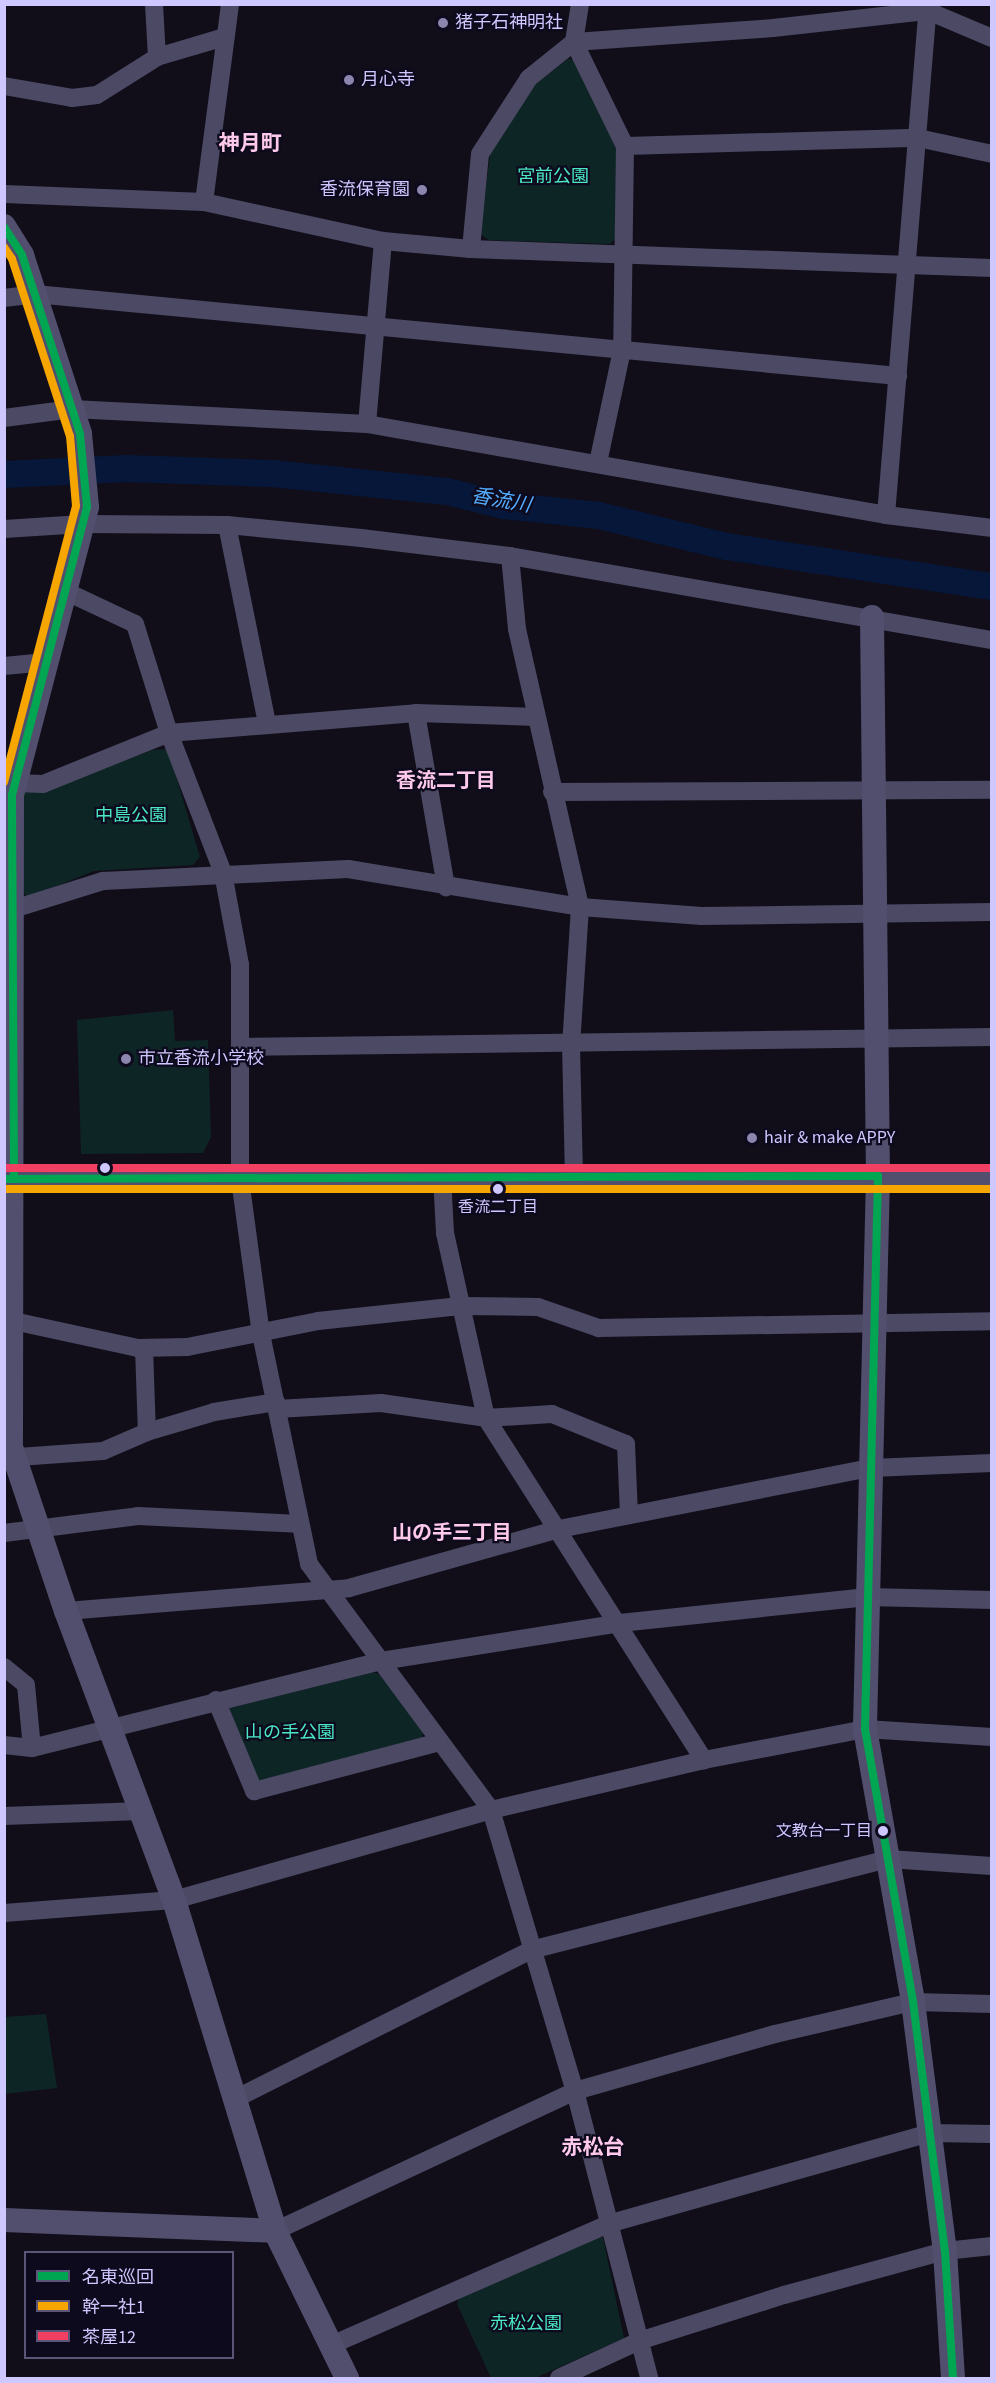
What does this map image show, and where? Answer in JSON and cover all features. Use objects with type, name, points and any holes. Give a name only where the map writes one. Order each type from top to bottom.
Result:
[{"type":"street","points":[[154,4],[157,57]]},
{"type":"street","points":[[204,202],[230,4]]},
{"type":"street","points":[[580,4],[574,42],[626,146],[622,350],[598,463]]},
{"type":"street","points":[[886,514],[928,8]]},
{"type":"street","points":[[471,249],[480,153],[530,78],[574,42],[773,28],[928,8],[992,38]]},
{"type":"street","points":[[4,86],[72,98],[97,95],[157,57],[224,37]]},
{"type":"street","points":[[626,146],[918,138],[992,154]]},
{"type":"street","points":[[4,194],[204,202],[383,241],[471,249],[992,268]]},
{"type":"street","points":[[4,226],[22,255],[80,434],[86,500],[83,524],[67,592],[11,791],[8,1319],[10,1458],[39,1530],[66,1611],[174,1900],[275,2231],[347,2379]]},
{"type":"street","points":[[366,424],[383,241]]},
{"type":"street","points":[[4,298],[35,294],[898,376]]},
{"type":"street","points":[[4,417],[72,409],[366,424],[886,514],[992,528]]},
{"type":"street","points":[[4,529],[83,524],[227,525],[510,556],[698,590],[872,617],[992,640]]},
{"type":"street","points":[[227,525],[267,724]]},
{"type":"street","points":[[510,556],[517,629],[552,792],[580,907],[571,1045],[574,1177]]},
{"type":"street","points":[[67,592],[135,624],[169,733],[223,873],[240,965],[242,1047],[240,1179],[261,1334],[277,1405],[298,1524],[309,1564],[491,1810],[575,2091],[649,2379]]},
{"type":"street","points":[[872,617],[878,1176],[864,1729],[913,2002],[945,2251],[954,2379]]},
{"type":"street","points":[[4,666],[46,662]]},
{"type":"street","points":[[11,791],[42,784],[169,733],[416,714],[536,717]]},
{"type":"street","points":[[416,714],[446,887]]},
{"type":"street","points":[[552,792],[992,790]]},
{"type":"street","points":[[9,912],[103,881],[223,873],[348,869],[446,887],[580,907],[702,916],[992,912]]},
{"type":"street","points":[[242,1047],[571,1045],[992,1037]]},
{"type":"street","points":[[10,1179],[878,1176],[992,1178]]},
{"type":"street","points":[[442,1177],[444,1233],[486,1418],[620,1623],[704,1760]]},
{"type":"street","points":[[8,1319],[144,1348],[187,1347],[318,1321],[460,1306],[538,1307],[599,1328],[992,1321]]},
{"type":"street","points":[[144,1348],[147,1432]]},
{"type":"street","points":[[10,1458],[103,1451],[147,1432],[214,1412],[277,1405],[381,1403],[486,1418],[552,1414],[626,1444],[629,1515]]},
{"type":"street","points":[[66,1611],[330,1590],[559,1529],[871,1468],[992,1463]]},
{"type":"street","points":[[4,1533],[138,1516],[298,1524]]},
{"type":"street","points":[[4,1745],[33,1748],[216,1700],[381,1661],[620,1623],[868,1597],[992,1600]]},
{"type":"street","points":[[4,1667],[26,1685],[33,1748]]},
{"type":"street","points":[[216,1700],[254,1791],[439,1742]]},
{"type":"street","points":[[4,1913],[174,1900],[491,1810],[704,1760],[864,1729],[992,1737]]},
{"type":"street","points":[[4,1815],[141,1811]]},
{"type":"street","points":[[235,2099],[531,1950],[888,1859],[992,1866]]},
{"type":"street","points":[[4,2220],[275,2231],[575,2091],[775,2034],[913,2002],[992,2004]]},
{"type":"street","points":[[329,2346],[608,2223],[930,2133],[992,2134]]},
{"type":"street","points":[[559,2379],[639,2341],[784,2295],[945,2251],[992,2246]]},
{"type":"green space","name":"宮前公園","points":[[568,59],[575,60],[619,149],[617,237],[610,244],[489,240],[480,234],[490,155],[533,86]]},
{"type":"green space","name":"中島公園","points":[[168,749],[200,857],[193,865],[94,871],[27,898],[21,888],[17,792],[44,790],[153,750]]},
{"type":"green space","points":[[173,1010],[175,1041],[208,1040],[211,1137],[203,1153],[81,1154],[77,1020]]},
{"type":"green space","name":"山の手公園","points":[[365,1670],[379,1674],[423,1729],[422,1739],[258,1782],[229,1708]]},
{"type":"green space","points":[[46,2014],[57,2088],[5,2094],[5,2017]]},
{"type":"green space","name":"赤松公園","points":[[596,2235],[603,2238],[624,2338],[535,2378],[491,2378],[457,2304],[460,2296]]},
{"type":"waterway","name":"香流川","points":[[4,474],[126,468],[272,473],[447,491],[503,505],[598,515],[726,546],[992,586]]},
{"type":"transit line","name":"名東巡回","points":[[4,227],[22,255],[80,434],[87,507],[12,795],[14,1179]]},
{"type":"transit line","name":"幹一社1","points":[[4,247],[12,259],[70,436],[76,506],[4,782]]},
{"type":"transit line","name":"茶屋12","points":[[4,1168],[992,1168]]},
{"type":"transit line","name":"名東巡回","points":[[878,1176],[865,1729],[913,2002],[945,2251],[953,2378]]},
{"type":"transit line","name":"名東巡回","points":[[4,1179],[878,1176]]},
{"type":"transit line","name":"幹一社1","points":[[4,1189],[992,1189]]},
{"type":"place","name":"猪子石神明社","points":[[443,23]]},
{"type":"place","name":"月心寺","points":[[349,80]]},
{"type":"place","name":"香流保育園","points":[[422,190]]},
{"type":"place","name":"市立香流小学校","points":[[126,1059]]},
{"type":"place","name":"hair & make APPY","points":[[752,1138]]},
{"type":"place","name":"香流二丁目","points":[[498,1189]]},
{"type":"place","name":"文教台一丁目","points":[[883,1831]]},
{"type":"district","name":"神月町","points":[[250,143]]},
{"type":"district","name":"香流二丁目","points":[[446,781]]},
{"type":"district","name":"山の手三丁目","points":[[452,1533]]},
{"type":"district","name":"赤松台","points":[[593,2147]]}]
